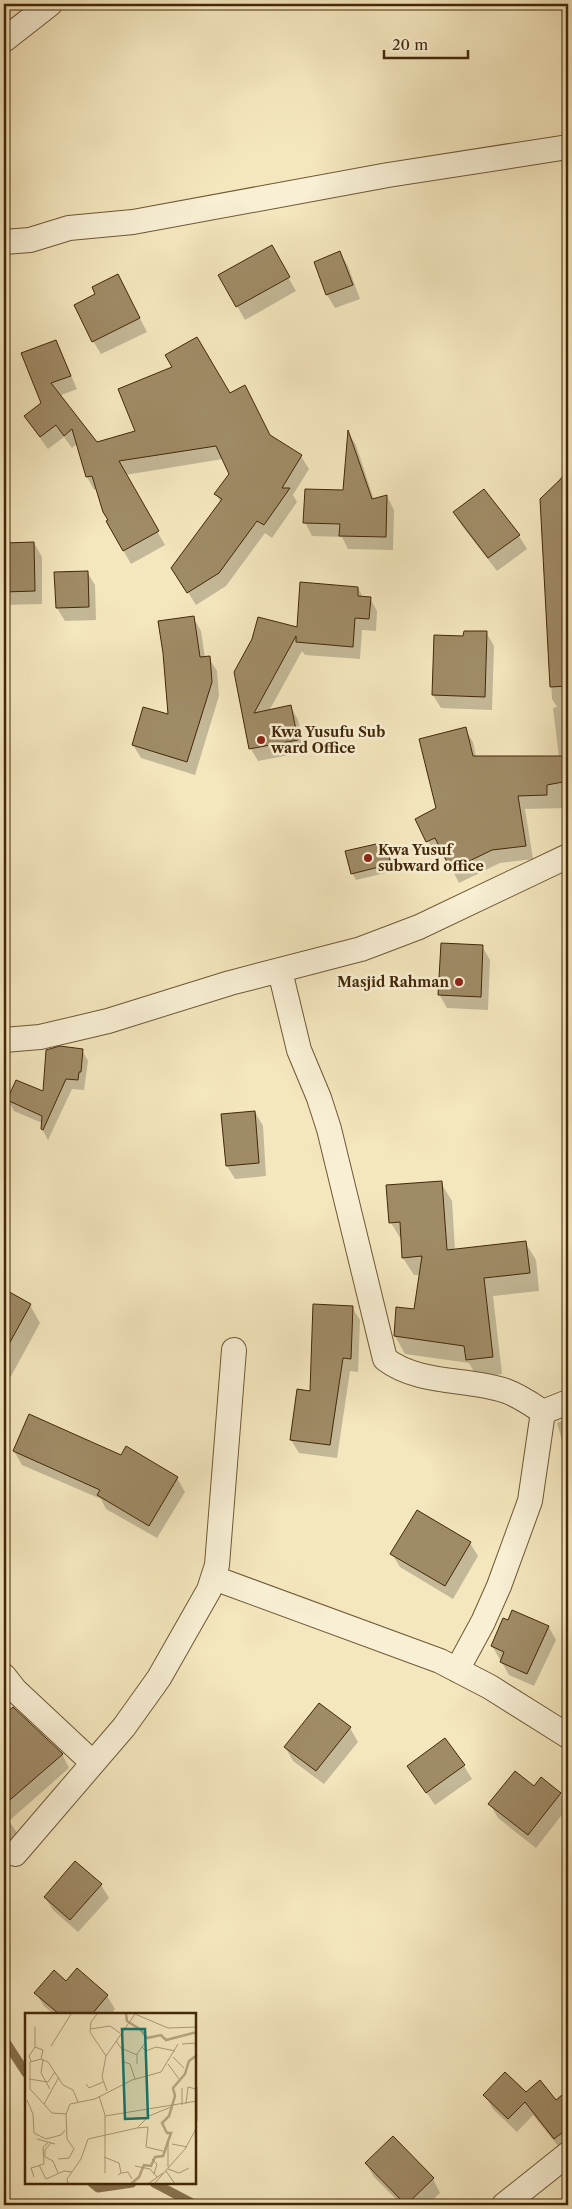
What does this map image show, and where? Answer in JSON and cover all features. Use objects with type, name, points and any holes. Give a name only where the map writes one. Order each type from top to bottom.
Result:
[{"type":"street","points":[[4,40],[50,4]]},
{"type":"street","points":[[4,242],[30,240],[69,228],[133,222],[388,175],[568,147]]},
{"type":"street","points":[[4,1040],[40,1036],[108,1021],[230,983],[361,948],[419,927],[568,856]]},
{"type":"street","points":[[280,971],[300,1050],[329,1129],[385,1359],[396,1367],[444,1380],[506,1391],[524,1399],[543,1412]]},
{"type":"street","points":[[15,1854],[124,1728],[159,1678],[209,1590],[217,1565],[234,1350]]},
{"type":"street","points":[[543,1412],[568,1402]]},
{"type":"street","points":[[457,1670],[495,1595],[530,1501],[543,1412]]},
{"type":"street","points":[[214,1578],[440,1661],[490,1687],[568,1736]]},
{"type":"street","points":[[4,1676],[16,1690],[94,1763]]},
{"type":"street","points":[[504,2205],[568,2154]]},
{"type":"building","points":[[272,245],[290,277],[236,307],[218,275]]},
{"type":"building","points":[[340,251],[353,285],[326,295],[314,262]]},
{"type":"building","points":[[118,274],[140,318],[92,342],[74,305],[95,294],[92,287]]},
{"type":"building","points":[[197,337],[230,393],[245,385],[270,435],[302,455],[282,488],[290,488],[264,525],[257,521],[219,573],[187,593],[171,568],[222,499],[214,494],[229,474],[216,446],[119,461],[159,531],[123,551],[106,521],[108,520],[103,512],[92,476],[86,477],[72,429],[64,436],[56,425],[40,437],[24,416],[41,403],[21,353],[56,340],[71,376],[51,383],[97,442],[135,431],[118,389],[172,367],[165,355]]},
{"type":"building","points":[[348,430],[372,499],[387,495],[386,537],[339,536],[340,524],[303,523],[305,489],[343,490]]},
{"type":"building","points":[[568,472],[568,686],[550,687],[540,499]]},
{"type":"building","points":[[484,489],[520,535],[488,558],[453,512]]},
{"type":"building","points":[[34,542],[35,591],[4,592],[4,543]]},
{"type":"building","points":[[88,571],[89,607],[56,608],[54,572]]},
{"type":"building","points":[[300,582],[358,587],[358,596],[371,597],[369,619],[355,618],[353,647],[296,642],[296,636],[254,713],[291,705],[298,740],[249,749],[234,672],[252,639],[258,617],[297,627]]},
{"type":"building","points":[[194,616],[200,657],[210,656],[212,682],[187,762],[132,745],[143,707],[168,714],[163,653],[158,621]]},
{"type":"building","points":[[464,631],[487,631],[485,697],[432,695],[434,635],[463,636]]},
{"type":"building","points":[[466,727],[473,756],[568,756],[568,781],[547,785],[547,795],[518,796],[526,846],[492,850],[451,870],[435,838],[426,842],[415,819],[436,808],[419,739]]},
{"type":"building","name":"Kwa Yusuf subward office","points":[[385,842],[391,864],[351,874],[345,851]]},
{"type":"building","points":[[441,943],[483,945],[481,997],[438,995]]},
{"type":"building","points":[[60,1046],[83,1049],[81,1072],[79,1072],[78,1080],[66,1079],[43,1130],[41,1129],[42,1116],[7,1100],[16,1080],[43,1091],[46,1050]]},
{"type":"building","points":[[255,1111],[259,1163],[226,1166],[221,1114]]},
{"type":"building","points":[[442,1181],[447,1250],[526,1241],[530,1273],[484,1278],[493,1357],[466,1360],[464,1346],[394,1336],[396,1307],[414,1309],[422,1256],[402,1258],[400,1222],[389,1223],[386,1185]]},
{"type":"building","points":[[4,1289],[31,1304],[4,1353]]},
{"type":"building","points":[[313,1304],[353,1306],[351,1359],[343,1358],[330,1445],[290,1440],[297,1389],[310,1391]]},
{"type":"building","points":[[29,1414],[121,1455],[126,1446],[178,1477],[149,1526],[97,1495],[100,1490],[13,1451]]},
{"type":"building","points":[[417,1510],[471,1542],[445,1586],[390,1554]]},
{"type":"building","points":[[512,1610],[549,1626],[527,1674],[500,1662],[504,1652],[491,1646],[503,1618],[508,1620]]},
{"type":"building","points":[[319,1703],[351,1727],[316,1771],[284,1747]]},
{"type":"building","points":[[13,1707],[63,1754],[4,1805],[4,1715]]},
{"type":"building","points":[[445,1738],[465,1765],[426,1793],[407,1766]]},
{"type":"building","points":[[515,1771],[534,1786],[541,1777],[561,1793],[528,1835],[488,1804]]},
{"type":"building","points":[[75,1861],[102,1884],[70,1920],[44,1897]]},
{"type":"building","points":[[77,1968],[108,1995],[93,2013],[58,2013],[34,1993],[54,1970],[66,1981]]},
{"type":"building","points":[[505,2072],[526,2092],[540,2080],[556,2100],[568,2090],[568,2128],[554,2139],[525,2102],[508,2119],[483,2095]]},
{"type":"building","points":[[393,2136],[434,2178],[406,2205],[365,2163]]},
{"type":"waterway","points":[[4,2039],[25,2071]]},
{"type":"waterway","points":[[93,2184],[98,2188],[125,2184]]},
{"type":"waterway","points":[[156,2184],[196,2205]]},
{"type":"place","name":"Kwa Yusufu Sub ward Office","points":[[261,740]]},
{"type":"place","name":"Kwa Yusuf subward office","points":[[368,858]]},
{"type":"place","name":"Masjid Rahman","points":[[459,982]]}]
